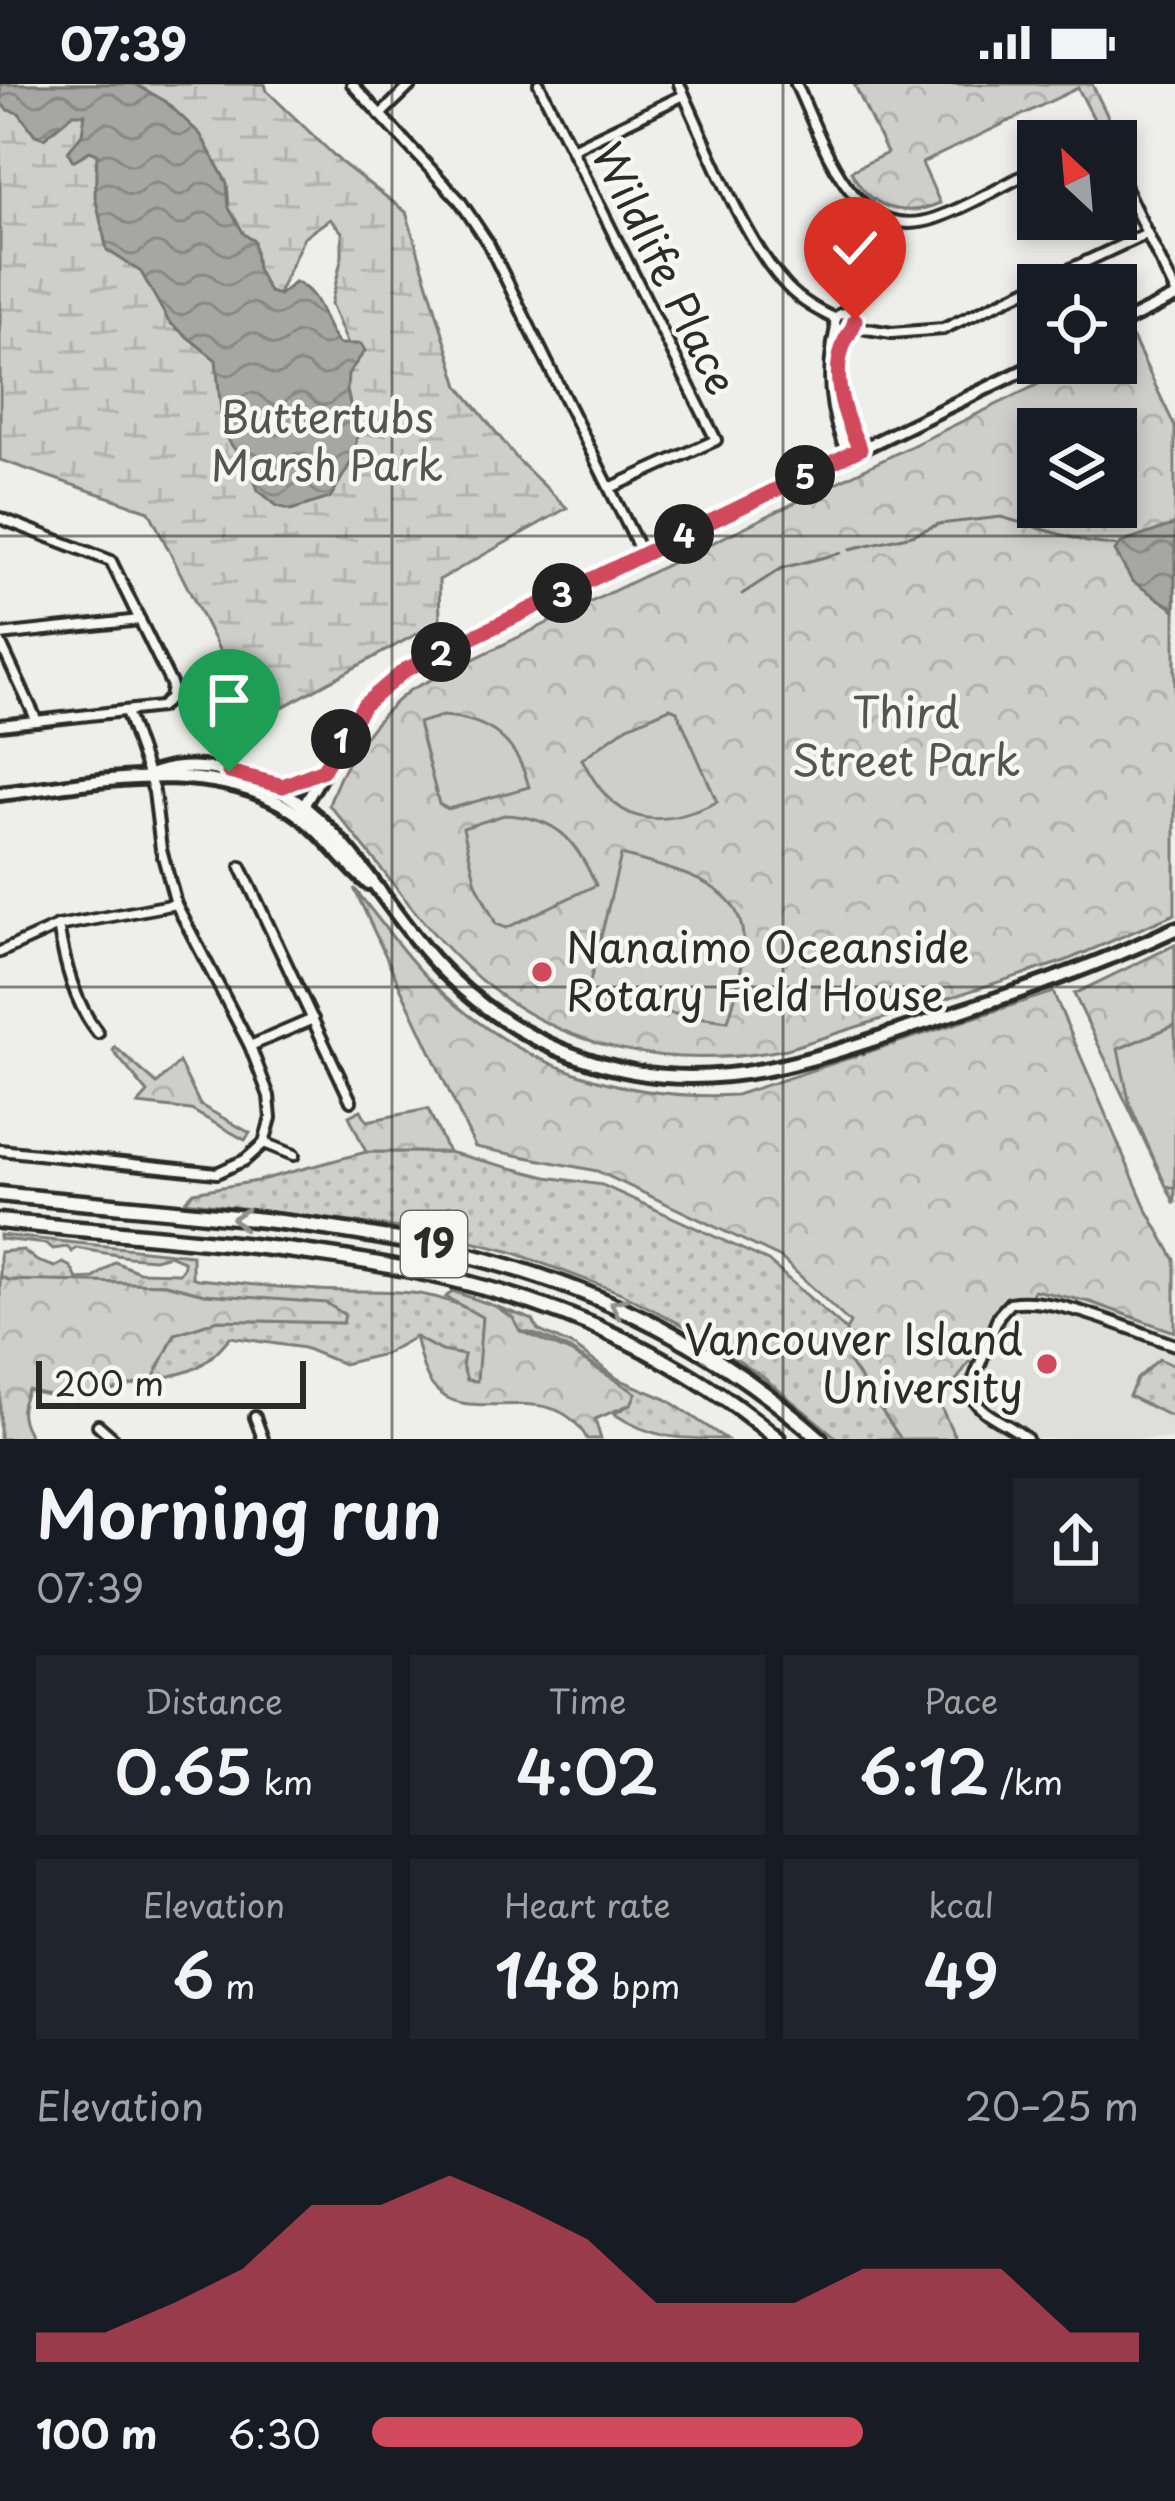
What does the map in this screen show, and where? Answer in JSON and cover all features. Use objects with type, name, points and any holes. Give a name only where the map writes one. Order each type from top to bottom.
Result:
[{"type":"highway","name":"19","points":[[0,1194],[374,1234],[507,1263],[588,1292],[664,1328],[736,1373],[820,1439]]},
{"type":"highway","name":"19","points":[[0,1221],[378,1263],[474,1282],[549,1306],[626,1340],[700,1382],[778,1439]]},
{"type":"main road","points":[[148,776],[164,769],[197,768],[271,785],[301,809],[450,978],[513,1026],[598,1063],[684,1078],[733,1076],[799,1063],[1094,968],[1175,929]]},
{"type":"main road","points":[[271,785],[297,782],[323,770]]},
{"type":"main road","points":[[0,794],[148,776],[234,785],[301,809]]},
{"type":"street","points":[[352,84],[460,201],[488,243],[642,554]]},
{"type":"street","points":[[380,116],[412,84]]},
{"type":"street","name":"Wildlife Place","points":[[539,84],[716,440],[610,488]]},
{"type":"street","points":[[679,84],[760,251],[784,284],[813,308],[852,330],[944,329],[1147,233]]},
{"type":"street","points":[[796,84],[843,182],[863,206],[884,220],[910,223],[935,218],[1017,178]]},
{"type":"street","points":[[571,149],[684,95]]},
{"type":"street","points":[[1137,212],[1175,294],[1137,315]]},
{"type":"street","points":[[848,454],[830,397],[836,323],[849,314],[884,220]]},
{"type":"street","points":[[849,314],[854,317],[842,348],[841,395],[860,449]]},
{"type":"street","points":[[301,809],[364,705],[393,678],[1017,374]]},
{"type":"street","points":[[0,518],[107,558],[172,686],[170,699],[160,707],[0,725]]},
{"type":"street","points":[[37,721],[0,638],[140,620]]},
{"type":"street","points":[[0,1150],[217,1173],[245,1160],[264,1143],[271,1118],[269,1096],[250,1046],[176,904],[148,776],[126,711]]},
{"type":"street","points":[[242,867],[351,1101]]},
{"type":"street","points":[[0,952],[58,926],[176,904]]},
{"type":"street","points":[[58,926],[64,960],[86,1017],[98,1033]]},
{"type":"street","points":[[250,1046],[313,1019]]},
{"type":"street","points":[[264,1143],[294,1155]]},
{"type":"street","points":[[1027,1439],[1014,1427],[985,1415],[969,1392],[999,1315],[1010,1303],[1056,1307],[1175,1346]]},
{"type":"street","points":[[255,1418],[263,1439]]},
{"type":"street","points":[[98,1425],[114,1439]]},
{"type":"shaded area","name":"Vancouver Island University","points":[[1146,1208],[1175,1259],[1175,1439],[956,1439],[900,1323]]},
{"type":"green space","name":"Buttertubs Marsh Park","points":[[0,84],[265,84],[342,163],[406,212],[459,386],[518,460],[567,508],[439,580],[440,621],[279,709],[253,717],[149,511],[0,460]],"holes":[[[330,219],[342,232],[342,256],[331,304],[349,347],[329,396],[256,478],[247,470],[225,410],[304,237]]]},
{"type":"green space","points":[[854,84],[1092,84],[1110,120],[1094,120],[1078,88],[922,163],[940,203],[913,210],[877,202],[851,171],[887,153]]},
{"type":"green space","name":"Third Street Park","points":[[1137,346],[1175,427],[1175,914],[1065,961],[787,1049],[700,1058],[616,1048],[575,1035],[536,1018],[465,966],[329,805],[361,742],[410,690],[1039,384],[1137,384]]},
{"type":"green space","points":[[670,708],[677,711],[717,802],[674,817],[638,816],[608,797],[582,759],[628,726]]},
{"type":"green space","points":[[442,716],[474,722],[499,735],[517,757],[529,787],[448,809],[439,804],[418,723]]},
{"type":"green space","points":[[504,815],[538,820],[562,834],[596,885],[506,928],[496,924],[476,883],[463,828]]},
{"type":"green space","points":[[621,855],[690,876],[731,903],[741,922],[743,947],[728,1021],[601,1004],[587,994]]},
{"type":"green space","points":[[354,888],[420,969],[475,1020],[543,1060],[617,1085],[656,1092],[736,1095],[1053,992],[1146,1208],[1175,1260],[1175,1332],[1090,1302],[1034,1290],[1031,1297],[1006,1298],[994,1312],[975,1363],[969,1362],[940,1405],[956,1439],[901,1439],[849,1362],[846,1330],[850,1323],[781,1258],[597,1171],[475,1147]]},
{"type":"green space","points":[[1175,945],[1175,1204],[1074,994]]},
{"type":"green space","points":[[1175,1025],[1175,1188],[1166,1186],[1130,1105],[1118,1049]]},
{"type":"green space","points":[[115,1047],[157,1084],[179,1062],[200,1105],[250,1133],[245,1140],[191,1110],[138,1104],[148,1093],[113,1051]]},
{"type":"green space","points":[[428,1109],[448,1152],[366,1152],[349,1116],[361,1110],[367,1121]]},
{"type":"green space","points":[[366,1152],[448,1152],[547,1177],[602,1185],[768,1261],[846,1330],[849,1362],[901,1439],[838,1439],[764,1378],[692,1330],[619,1292],[512,1252],[432,1232],[185,1201],[194,1192]]},
{"type":"green space","points":[[0,1235],[192,1255],[192,1277],[197,1279],[403,1292],[442,1299],[482,1317],[478,1382],[467,1381],[464,1355],[441,1351],[415,1337],[384,1354],[343,1364],[304,1348],[230,1337],[197,1367],[153,1379],[175,1334],[218,1320],[342,1323],[289,1302],[204,1294],[165,1284],[8,1280],[0,1276],[0,1252],[23,1250],[55,1267],[63,1263],[77,1279],[94,1278],[115,1262],[139,1272],[179,1273],[184,1266],[169,1255],[154,1259],[76,1248],[72,1252],[67,1247],[53,1249],[47,1244],[0,1239]]},
{"type":"green space","points":[[0,1276],[8,1280],[165,1284],[204,1294],[326,1303],[345,1315],[343,1323],[218,1320],[175,1334],[153,1379],[75,1396],[28,1390],[22,1415],[32,1439],[0,1439]]},
{"type":"green space","points":[[452,1291],[495,1306],[513,1318],[520,1331],[570,1352],[636,1393],[631,1404],[595,1419],[601,1439],[587,1439],[572,1419],[552,1409],[464,1403],[445,1397],[427,1377],[415,1337],[441,1351],[464,1355],[467,1380],[477,1381],[482,1317],[446,1297]]},
{"type":"green space","points":[[495,1306],[533,1320],[538,1330],[575,1347],[618,1379],[666,1399],[726,1439],[667,1436],[614,1414],[631,1404],[635,1393],[565,1348],[520,1331],[513,1318]]},
{"type":"green space","points":[[1159,1359],[1175,1366],[1175,1418],[1129,1396],[1137,1379]]},
{"type":"water","points":[[0,84],[135,84],[165,101],[200,134],[227,183],[229,208],[244,234],[254,241],[257,269],[269,292],[279,295],[295,282],[304,287],[339,344],[361,344],[365,351],[348,374],[357,436],[353,459],[330,498],[291,510],[277,506],[258,490],[250,469],[223,434],[216,360],[169,322],[141,272],[107,250],[95,196],[97,154],[90,151],[73,161],[68,152],[82,134],[85,114],[73,114],[44,138],[35,135],[19,113],[1,103]]},
{"type":"water","points":[[1175,524],[1175,610],[1132,581],[1115,551],[1121,543]]},
{"type":"waterway","points":[[850,549],[939,524],[1001,517],[1118,546]]},
{"type":"waterway","points":[[742,594],[782,568],[841,553]]},
{"type":"place","name":"Nanaimo Oceanside Rotary Field House","points":[[542,972]]},
{"type":"place","name":"Vancouver Island University","points":[[1047,1364]]},
{"type":"route","points":[[229,772],[283,786],[323,770],[364,705],[405,670],[860,449],[847,421],[839,374],[842,348],[855,320]]}]
